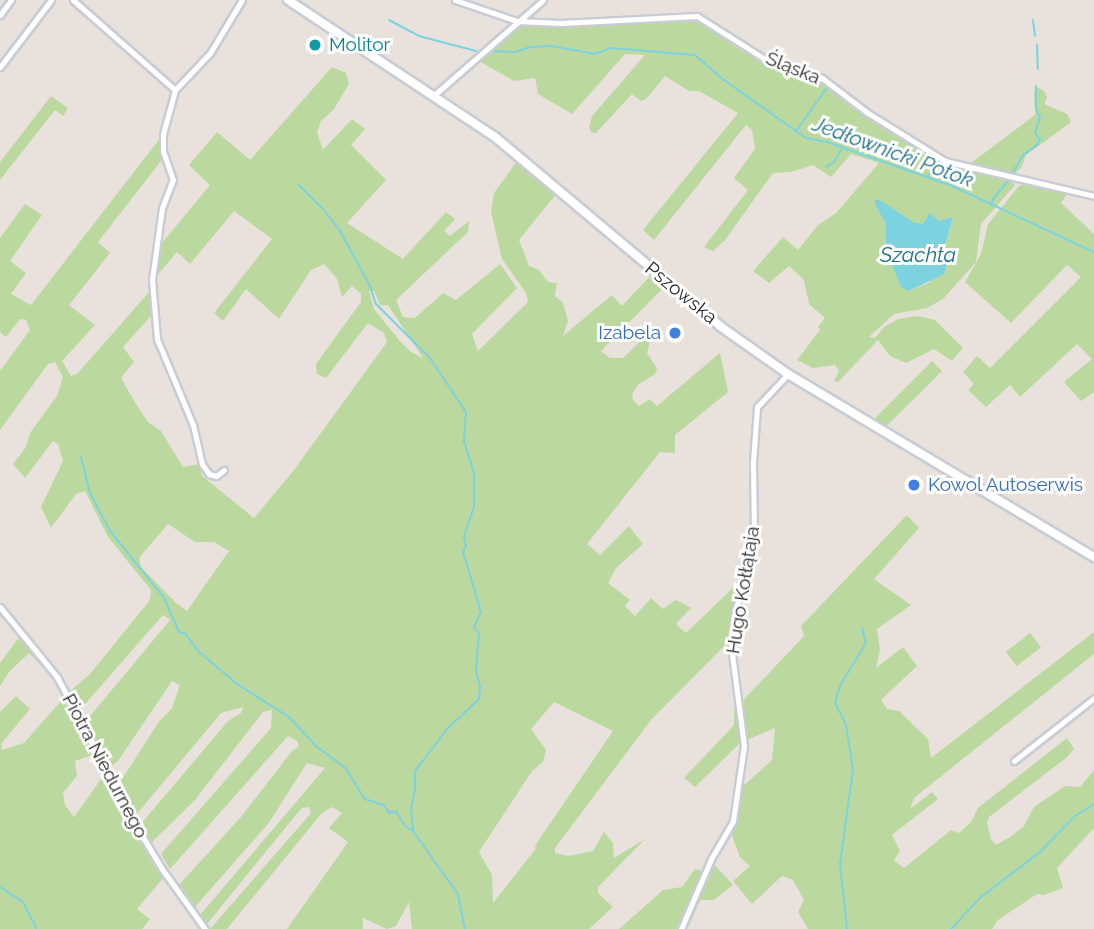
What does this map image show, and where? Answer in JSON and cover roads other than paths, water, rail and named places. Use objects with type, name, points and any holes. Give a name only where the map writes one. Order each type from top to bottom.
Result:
[{"type":"main road","name":"Pszowska","points":[[288,0],[495,138],[720,326],[788,374],[1094,557]]},
{"type":"street","points":[[0,15],[11,0]]},
{"type":"street","points":[[0,68],[51,0]]},
{"type":"street","points":[[73,0],[175,90]]},
{"type":"street","points":[[224,470],[216,476],[209,474],[202,464],[193,425],[167,370],[154,321],[152,295],[155,245],[162,208],[173,180],[163,151],[163,134],[175,90],[210,53],[242,0]]},
{"type":"street","name":"Śląska","points":[[455,0],[517,21],[561,23],[697,16],[768,61],[822,78],[869,113],[945,161],[1094,196]]},
{"type":"street","points":[[433,96],[543,0]]},
{"type":"street","name":"Hugo Kołłątaja","points":[[681,929],[711,859],[733,821],[744,746],[731,646],[736,609],[754,534],[753,462],[757,407],[788,374]]},
{"type":"street","name":"Piotra Niedurnego","points":[[0,607],[57,677],[104,769],[144,839],[205,929]]},
{"type":"street","points":[[1014,761],[1094,698]]},
{"type":"water","name":"Szachta","points":[[878,199],[913,222],[923,224],[930,213],[939,221],[953,217],[945,246],[947,263],[944,274],[909,291],[901,287],[886,251],[886,224],[875,204]]},
{"type":"waterway","points":[[389,20],[419,36],[476,51]]},
{"type":"waterway","points":[[1033,20],[1035,36]]},
{"type":"waterway","points":[[1037,45],[1038,69]]},
{"type":"waterway","name":"Jedłownicki Potok","points":[[488,51],[515,52],[530,47],[551,46],[595,54],[611,48],[695,55],[724,80],[806,138],[827,142],[950,185],[1094,252]]},
{"type":"waterway","points":[[796,131],[828,86]]},
{"type":"waterway","points":[[1012,174],[1023,155],[1036,146],[1040,139],[1035,133],[1040,117],[1036,108],[1036,86]]},
{"type":"waterway","points":[[826,167],[833,163],[841,150]]},
{"type":"waterway","points":[[898,166],[909,154]]},
{"type":"waterway","points":[[928,177],[933,165]]},
{"type":"waterway","points":[[992,204],[992,200],[1009,180]]},
{"type":"waterway","points":[[298,184],[340,231],[370,286],[376,304],[430,358],[466,412],[464,441],[474,473],[474,507],[464,536],[466,546],[463,552],[481,612],[474,627],[479,634],[476,670],[480,688],[479,699],[447,729],[415,771],[411,807],[413,831],[458,894],[465,929]]},
{"type":"waterway","points":[[81,457],[90,493],[110,531],[164,598],[179,632],[186,634],[197,650],[237,684],[289,717],[316,746],[346,769],[365,799],[384,805],[389,813],[396,811],[405,826],[413,831]]},
{"type":"waterway","points":[[847,929],[840,864],[853,769],[846,725],[835,702],[841,684],[866,643],[862,628]]},
{"type":"waterway","points":[[951,929],[981,897],[1040,852],[1075,816],[1094,804]]},
{"type":"waterway","points":[[0,887],[23,902],[37,929]]},
{"type":"place","name":"Molitor","points":[[315,45]]},
{"type":"place","name":"Izabela","points":[[675,333]]},
{"type":"place","name":"Kowol Autoserwis","points":[[914,485]]}]
